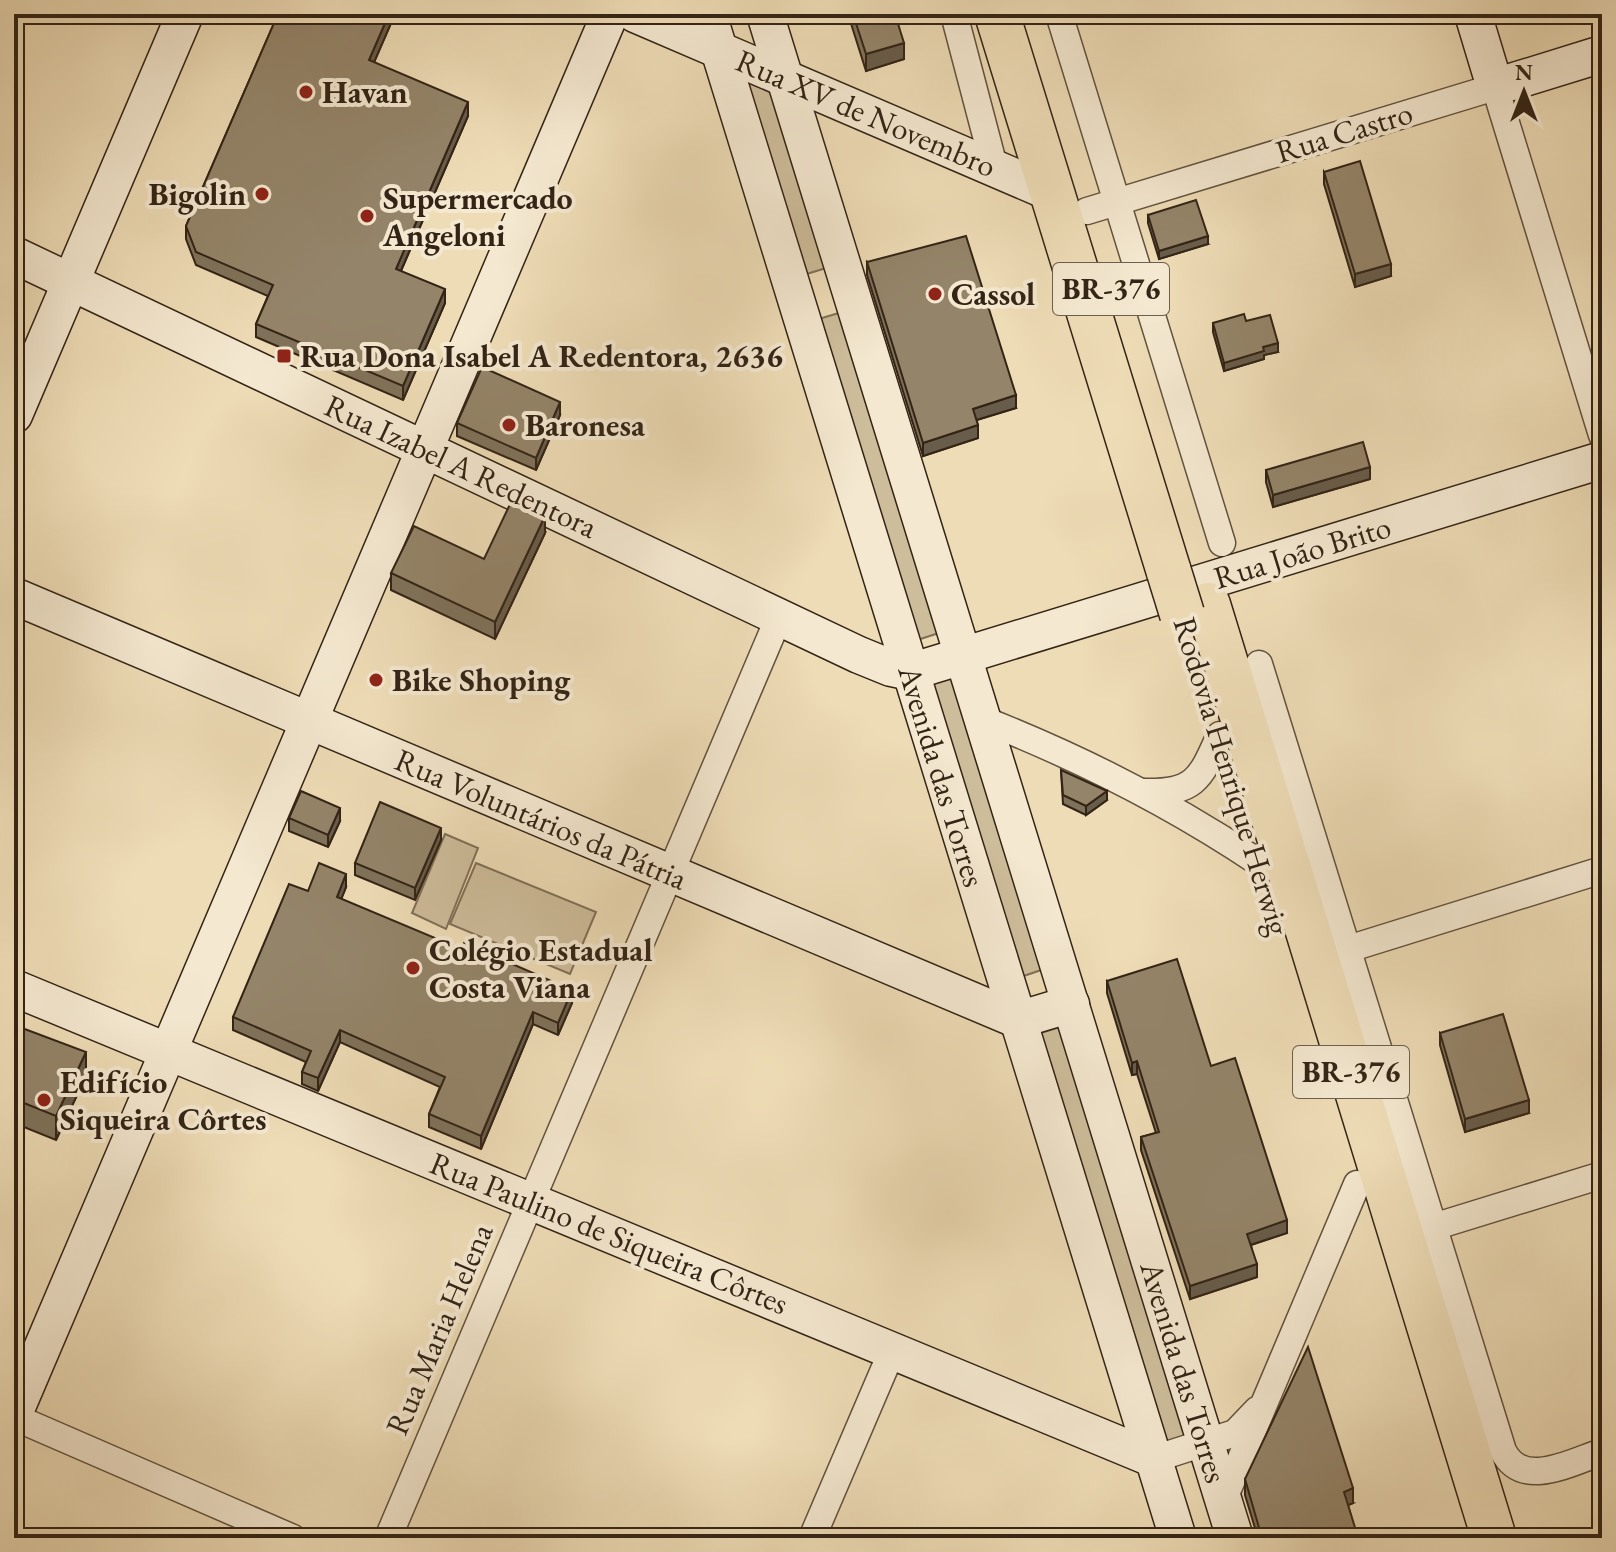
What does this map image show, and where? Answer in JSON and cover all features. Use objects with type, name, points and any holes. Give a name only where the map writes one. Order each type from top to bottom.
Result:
[{"type":"highway","name":"Rodovia Henrique Herwig","points":[[997,14],[1085,202]]},
{"type":"highway","name":"Rodovia Henrique Herwig","points":[[1026,14],[1196,560],[1195,610],[1220,735],[1465,1538]]},
{"type":"highway","name":"Rodovia Henrique Herwig","points":[[1195,610],[1332,954],[1417,1232],[1494,1538]]},
{"type":"main road","points":[[14,415],[185,14]]},
{"type":"main road","points":[[14,1416],[610,14]]},
{"type":"main road","name":"Rua XV de Novembro","points":[[635,14],[995,170],[1085,202]]},
{"type":"main road","name":"Avenida das Torres","points":[[708,14],[1178,1538]]},
{"type":"main road","name":"Avenida das Torres","points":[[765,14],[1235,1538]]},
{"type":"main road","points":[[1473,14],[1495,87]]},
{"type":"main road","name":"Rua Castro","points":[[1495,87],[1602,54]]},
{"type":"main road","name":"Rua Izabel A Redentora","points":[[14,255],[814,634],[882,664],[910,672]]},
{"type":"main road","points":[[799,308],[806,294],[819,285],[835,285],[849,293]]},
{"type":"main road","name":"Rua João Brito","points":[[910,672],[1602,460]]},
{"type":"main road","points":[[814,634],[840,637],[854,634],[866,626],[876,614],[883,586]]},
{"type":"main road","name":"Rua Voluntários da Pátria","points":[[14,596],[1018,1020]]},
{"type":"main road","name":"Rua Paulino de Siqueira Côrtes","points":[[14,988],[1154,1459]]},
{"type":"main road","points":[[1018,1020],[1071,1004]]},
{"type":"main road","points":[[1100,1436],[1112,1434],[1129,1420],[1135,1398]]},
{"type":"street","points":[[954,14],[995,170]]},
{"type":"street","points":[[1059,14],[1085,202]]},
{"type":"street","points":[[1495,87],[1602,435]]},
{"type":"street","name":"Rua Castro","points":[[1085,202],[1495,87]]},
{"type":"street","name":"Rua Maria Helena","points":[[388,1538],[779,617]]},
{"type":"street","points":[[1259,664],[1332,954],[1602,870]]},
{"type":"street","points":[[984,720],[1143,792],[1192,819],[1258,862]]},
{"type":"street","points":[[1143,792],[1168,793],[1196,780],[1220,735]]},
{"type":"street","points":[[1602,1175],[1417,1232],[1508,1459],[1520,1469],[1532,1472],[1602,1452]]},
{"type":"street","points":[[1223,1501],[1357,1184]]},
{"type":"street","points":[[812,1538],[892,1351]]},
{"type":"street","points":[[1154,1459],[1235,1433],[1266,1397]]},
{"type":"street","points":[[14,1416],[293,1538]]},
{"type":"shaded area","points":[[736,78],[774,93],[826,268],[797,277]]},
{"type":"shaded area","points":[[842,312],[939,633],[908,643],[809,322]]},
{"type":"shaded area","points":[[954,670],[1047,968],[1015,979],[922,676]]},
{"type":"shaded area","points":[[445,834],[478,848],[446,929],[412,913]]},
{"type":"shaded area","points":[[476,863],[596,912],[570,974],[450,924]]},
{"type":"shaded area","points":[[1063,1026],[1189,1437],[1164,1443],[1031,1036]]},
{"type":"building","points":[[278,14],[389,14],[369,60],[468,102],[396,269],[445,289],[403,386],[256,324],[273,285],[196,252],[186,226]]},
{"type":"building","points":[[853,14],[895,14],[904,43],[866,54]]},
{"type":"building","points":[[1360,161],[1391,264],[1355,274],[1324,172]]},
{"type":"building","points":[[1196,200],[1208,236],[1159,251],[1148,215]]},
{"type":"building","points":[[966,236],[1016,395],[973,409],[978,425],[923,443],[867,262]]},
{"type":"building","points":[[1244,314],[1246,321],[1270,315],[1278,343],[1263,347],[1264,351],[1224,363],[1213,323]]},
{"type":"building","name":"Baronesa","points":[[482,367],[560,402],[536,458],[457,423]]},
{"type":"building","points":[[1363,442],[1370,467],[1273,495],[1266,470]]},
{"type":"building","points":[[512,500],[545,516],[495,622],[391,573],[414,526],[484,559]]},
{"type":"building","points":[[1061,770],[1107,791],[1086,806],[1063,795]]},
{"type":"building","points":[[301,791],[340,808],[328,835],[289,818]]},
{"type":"building","points":[[380,802],[441,828],[415,888],[355,863]]},
{"type":"building","points":[[319,863],[346,874],[337,897],[461,949],[464,943],[572,990],[558,1023],[533,1012],[481,1136],[429,1114],[445,1077],[340,1030],[318,1078],[302,1072],[311,1051],[233,1017],[289,884],[308,891]]},
{"type":"building","points":[[1177,959],[1211,1066],[1235,1058],[1287,1220],[1247,1234],[1257,1264],[1190,1286],[1141,1137],[1159,1132],[1137,1061],[1132,1063],[1107,981]]},
{"type":"building","points":[[1503,1014],[1529,1100],[1465,1119],[1440,1033]]},
{"type":"building","name":"Edifício Siqueira Côrtes","points":[[14,1025],[86,1052],[56,1116],[14,1099]]},
{"type":"building","points":[[1308,1347],[1353,1488],[1344,1492],[1357,1534],[1343,1538],[1262,1538],[1245,1479]]},
{"type":"place","name":"Havan","points":[[306,92]]},
{"type":"place","name":"Bigolin","points":[[262,194]]},
{"type":"place","name":"Supermercado Angeloni","points":[[367,216]]},
{"type":"place","name":"Cassol","points":[[935,294]]},
{"type":"place","name":"Rua Dona Isabel A Redentora, 2636","points":[[284,356]]},
{"type":"place","name":"Baronesa","points":[[509,425]]},
{"type":"place","name":"Bike Shoping","points":[[376,680]]},
{"type":"place","name":"Colégio Estadual Costa Viana","points":[[413,968]]},
{"type":"place","name":"Edifício Siqueira Côrtes","points":[[44,1100]]}]
